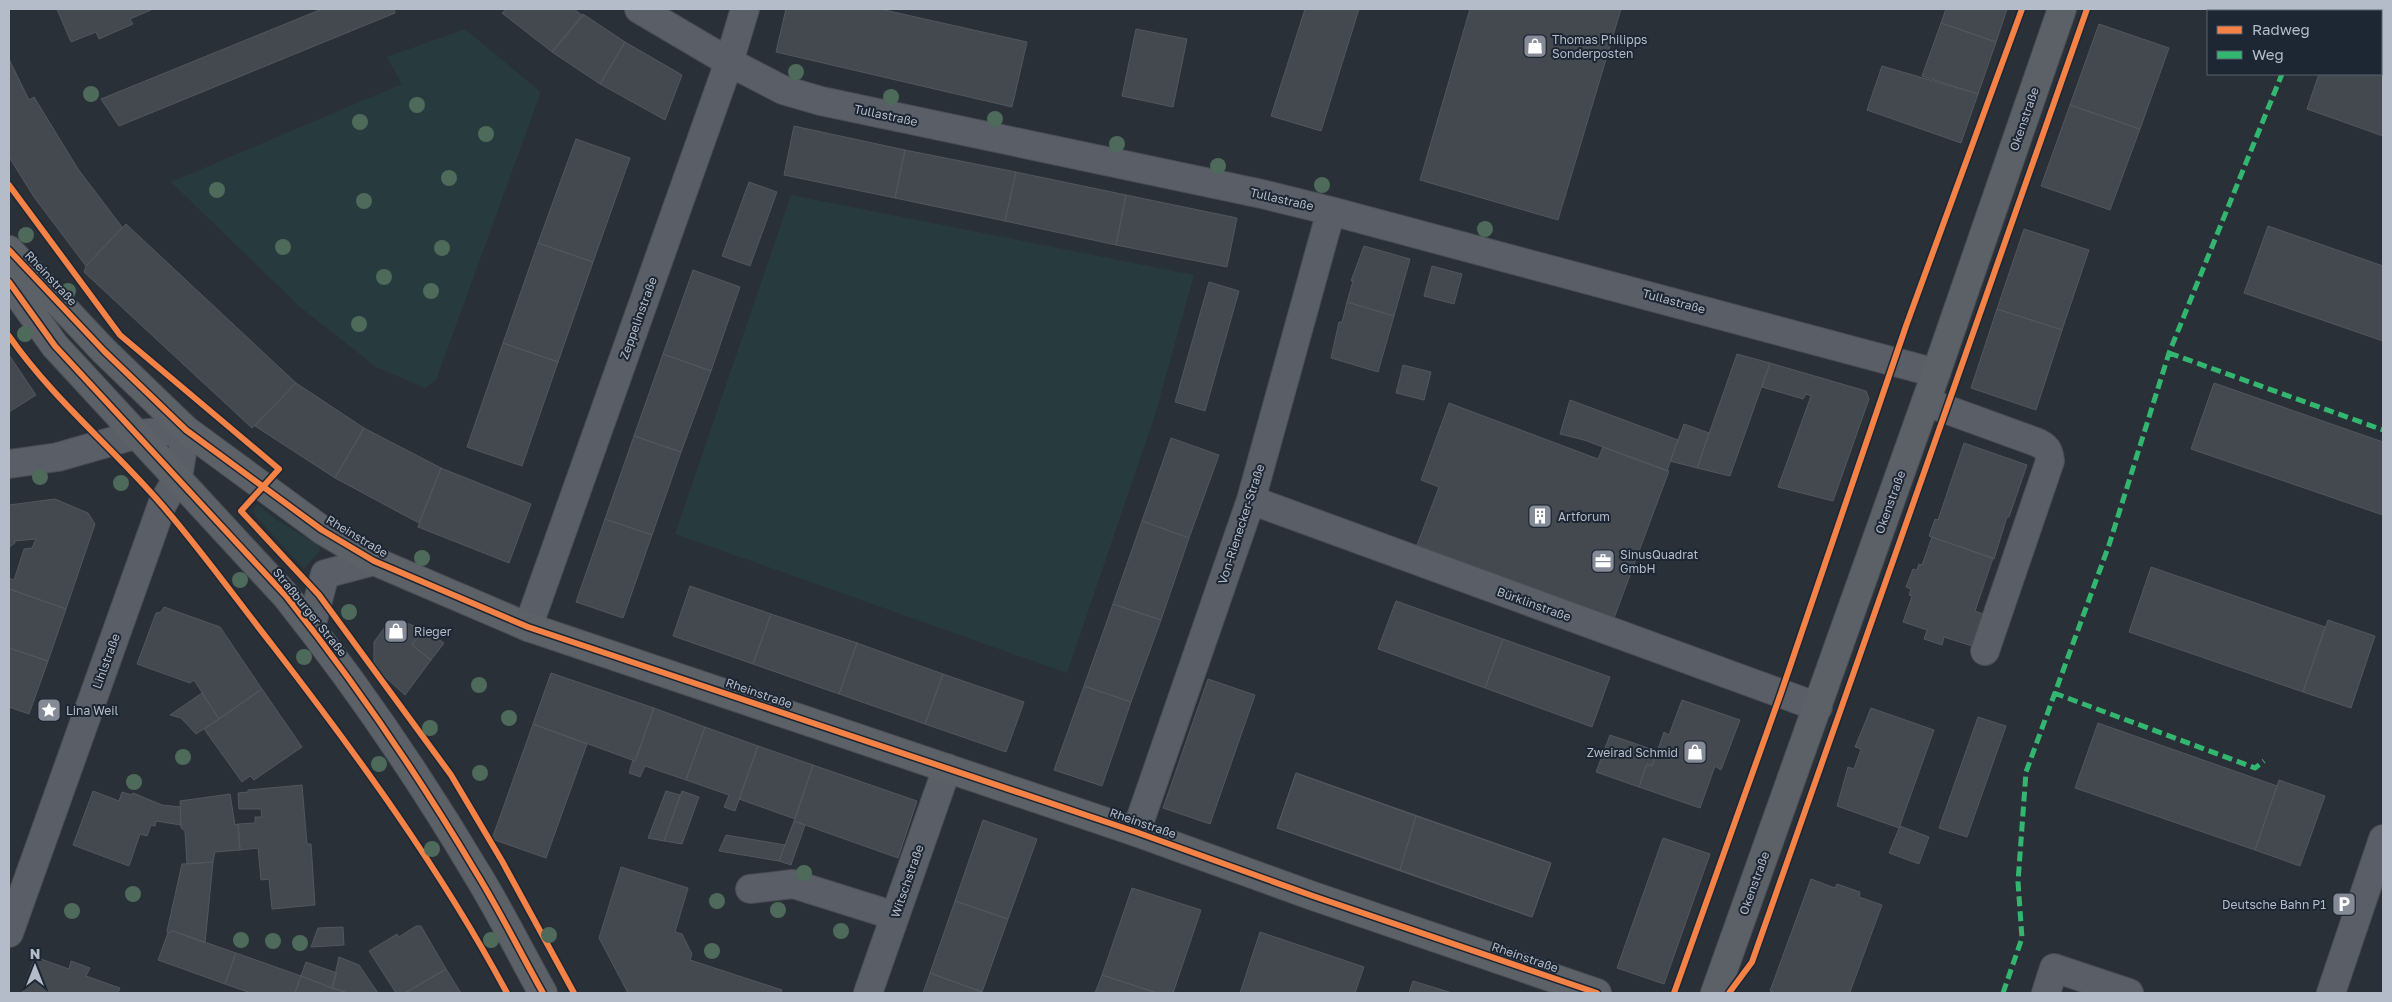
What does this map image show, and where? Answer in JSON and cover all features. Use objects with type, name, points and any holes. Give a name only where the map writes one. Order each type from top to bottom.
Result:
[{"type":"main road","name":"Okenstraße","points":[[1715,993],[1926,402],[2062,9]]},
{"type":"main road","name":"Rheinstraße","points":[[9,250],[104,351],[186,430],[322,530],[374,561],[528,627],[1136,832],[1313,896],[1597,993]]},
{"type":"main road","name":"Straßburger Straße","points":[[9,282],[55,346],[286,596],[310,627],[373,713],[472,866],[544,993]]},
{"type":"street","name":"Tullastraße","points":[[639,9],[729,62],[784,90],[821,101],[1262,194],[1688,305],[1936,373]]},
{"type":"street","name":"Zeppelinstraße","points":[[528,627],[729,62],[745,9]]},
{"type":"street","name":"Von-Rienecker-Straße","points":[[1136,832],[1251,500],[1331,211]]},
{"type":"street","points":[[1926,402],[2036,442],[2044,446],[2049,453],[2050,461],[1985,651]]},
{"type":"street","points":[[9,464],[58,457],[138,434],[186,430],[178,477]]},
{"type":"street","name":"Lihlstraße","points":[[9,933],[162,505],[178,477]]},
{"type":"street","name":"Bürklinstraße","points":[[1251,500],[1818,707]]},
{"type":"street","name":"Rheinstraße","points":[[310,627],[325,574],[374,561]]},
{"type":"street","name":"Witschstraße","points":[[868,993],[947,768]]},
{"type":"street","points":[[2331,993],[2383,838]]},
{"type":"street","points":[[750,889],[793,884],[895,916]]},
{"type":"street","points":[[2046,993],[2054,968],[2129,993]]},
{"type":"green space","points":[[465,29],[541,92],[436,380],[425,388],[376,367],[300,307],[171,182],[402,84],[387,57]]},
{"type":"green space","points":[[791,195],[1194,275],[1155,415],[1067,673],[675,534]]},
{"type":"green space","points":[[257,504],[274,518],[319,546],[320,551],[304,569],[252,512]]},
{"type":"building","points":[[57,9],[153,9],[130,19],[133,24],[99,39],[96,32],[71,42]]},
{"type":"building","points":[[322,9],[394,9],[395,13],[119,126],[101,99]]},
{"type":"building","points":[[506,9],[574,9],[583,16],[552,52],[502,13]]},
{"type":"building","points":[[786,9],[880,9],[1027,42],[1012,107],[776,52]]},
{"type":"building","points":[[1305,9],[1359,9],[1321,131],[1271,116]]},
{"type":"building","points":[[1470,9],[1621,9],[1558,220],[1420,180]]},
{"type":"building","points":[[1946,9],[2007,9],[1996,42],[1941,23]]},
{"type":"building","points":[[583,14],[625,42],[600,84],[552,52]]},
{"type":"building","points":[[1941,23],[1996,42],[1978,94],[1922,76]]},
{"type":"building","points":[[2099,24],[2169,48],[2140,129],[2070,105]]},
{"type":"building","points":[[1136,29],[1187,39],[1173,107],[1122,96]]},
{"type":"building","points":[[625,42],[682,75],[665,120],[600,84]]},
{"type":"building","points":[[9,59],[29,100],[34,97],[78,169],[122,227],[86,266],[34,197],[9,157]]},
{"type":"building","points":[[2383,62],[2383,136],[2307,109],[2319,75],[2382,75]]},
{"type":"building","points":[[1882,66],[1978,94],[1961,143],[1867,110]]},
{"type":"building","points":[[2070,105],[2140,129],[2110,210],[2041,186]]},
{"type":"building","points":[[794,126],[905,150],[895,198],[784,175]]},
{"type":"building","points":[[576,139],[630,158],[593,262],[538,243]]},
{"type":"building","points":[[905,150],[1016,172],[1005,221],[895,198]]},
{"type":"building","points":[[1016,172],[1126,195],[1116,245],[1005,221]]},
{"type":"building","points":[[749,182],[777,192],[750,266],[722,256]]},
{"type":"building","points":[[1126,195],[1237,218],[1227,267],[1116,245]]},
{"type":"building","points":[[126,224],[296,383],[252,428],[84,272],[86,266]]},
{"type":"building","points":[[2268,226],[2383,266],[2383,341],[2244,293]]},
{"type":"building","points":[[2024,229],[2089,250],[2062,330],[1997,309]]},
{"type":"building","points":[[538,243],[593,262],[558,362],[503,343]]},
{"type":"building","points":[[1364,246],[1410,259],[1394,316],[1347,302],[1353,281],[1351,281]]},
{"type":"building","points":[[1432,266],[1462,274],[1454,304],[1424,296]]},
{"type":"building","points":[[693,270],[740,287],[711,371],[663,354]]},
{"type":"building","points":[[1209,282],[1239,291],[1205,411],[1175,402]]},
{"type":"building","points":[[1347,302],[1394,316],[1378,372],[1331,358],[1339,322],[1342,322]]},
{"type":"building","points":[[1997,309],[2062,330],[2036,410],[1971,388]]},
{"type":"building","points":[[503,343],[558,362],[522,466],[467,447]]},
{"type":"building","points":[[663,354],[711,371],[681,452],[634,436]]},
{"type":"building","points":[[1737,354],[1770,363],[1730,476],[1697,468]]},
{"type":"building","points":[[9,355],[36,395],[9,412]]},
{"type":"building","points":[[1770,363],[1866,391],[1869,399],[1833,501],[1778,487],[1811,396],[1806,394],[1803,399],[1762,387]]},
{"type":"building","points":[[1403,365],[1431,372],[1424,400],[1396,393]]},
{"type":"building","points":[[296,383],[364,428],[335,478],[255,426]]},
{"type":"building","points":[[2214,383],[2383,442],[2383,515],[2191,449]]},
{"type":"building","points":[[1570,400],[1678,440],[1667,471],[1584,440],[1560,434]]},
{"type":"building","name":"Artforum","points":[[1449,403],[1598,459],[1603,447],[1669,471],[1614,618],[1417,545],[1439,487],[1421,480]]},
{"type":"building","points":[[1684,424],[1709,433],[1697,468],[1670,461]]},
{"type":"building","points":[[364,428],[441,468],[419,523],[335,478]]},
{"type":"building","points":[[634,436],[681,452],[652,535],[605,519]]},
{"type":"building","points":[[1171,438],[1219,455],[1189,538],[1142,521]]},
{"type":"building","points":[[1964,443],[2027,465],[2009,517],[2007,517],[1994,559],[1929,536],[1935,519],[1938,520]]},
{"type":"building","points":[[441,468],[531,504],[509,563],[418,527]]},
{"type":"building","points":[[55,499],[88,513],[95,524],[66,609],[9,589],[9,578],[14,580],[24,549],[32,548],[36,539],[14,541],[15,543],[9,547],[9,505]]},
{"type":"building","points":[[605,519],[652,535],[623,618],[576,602]]},
{"type":"building","points":[[1142,521],[1189,538],[1161,620],[1113,604]]},
{"type":"building","points":[[1932,537],[1993,558],[1975,611],[1983,614],[1972,646],[1944,637],[1942,645],[1924,639],[1927,630],[1903,622],[1912,596],[1909,595],[1911,589],[1906,587],[1913,569],[1917,570],[1919,564],[1922,565]]},
{"type":"building","points":[[2151,567],[2325,627],[2303,692],[2129,632]]},
{"type":"building","points":[[690,586],[771,614],[753,664],[673,636]]},
{"type":"building","points":[[9,589],[66,609],[48,661],[9,648]]},
{"type":"building","points":[[1396,601],[1503,639],[1485,688],[1378,649]]},
{"type":"building","points":[[1113,604],[1161,620],[1131,702],[1084,686]]},
{"type":"building","points":[[164,607],[220,627],[262,689],[219,719],[194,680],[190,683],[137,664],[156,613],[161,612]]},
{"type":"building","points":[[771,614],[857,643],[839,694],[753,664]]},
{"type":"building","points":[[2328,620],[2375,636],[2351,708],[2303,692]]},
{"type":"building","points":[[406,623],[423,629],[412,645],[431,660],[405,695],[385,677],[374,663],[374,642],[385,627]]},
{"type":"building","points":[[423,629],[444,643],[431,660],[412,645]]},
{"type":"building","points":[[1503,639],[1610,677],[1592,727],[1485,688]]},
{"type":"building","points":[[857,643],[943,674],[925,724],[839,694]]},
{"type":"building","points":[[9,648],[48,661],[29,714],[9,707]]},
{"type":"building","points":[[551,673],[654,708],[635,761],[533,724]]},
{"type":"building","points":[[943,674],[1024,702],[1006,752],[925,724]]},
{"type":"building","points":[[1208,679],[1255,695],[1210,824],[1163,808]]},
{"type":"building","points":[[1084,686],[1131,702],[1102,786],[1054,770]]},
{"type":"building","points":[[262,689],[302,747],[254,780],[250,776],[242,782],[204,729]]},
{"type":"building","points":[[202,693],[219,719],[196,734],[181,718],[170,715]]},
{"type":"building","points":[[1682,700],[1740,720],[1721,770],[1715,766],[1700,808],[1639,787],[1647,764],[1652,766],[1664,732],[1669,735]]},
{"type":"building","points":[[654,708],[705,727],[686,780],[645,766],[640,777],[629,773]]},
{"type":"building","points":[[1871,708],[1934,730],[1899,828],[1837,806],[1848,767],[1854,769],[1861,749],[1855,747]]},
{"type":"building","points":[[1978,717],[2006,726],[1967,837],[1939,828]]},
{"type":"building","points":[[2098,723],[2277,786],[2255,850],[2075,788]]},
{"type":"building","points":[[533,724],[587,744],[546,858],[492,839]]},
{"type":"building","points":[[705,727],[758,746],[735,811],[724,807],[729,795],[686,780]]},
{"type":"building","points":[[1610,735],[1657,751],[1652,766],[1647,764],[1639,787],[1596,772]]},
{"type":"building","points":[[758,746],[813,765],[795,819],[739,799]]},
{"type":"building","points":[[813,765],[917,801],[898,858],[794,821]]},
{"type":"building","points":[[1296,773],[1551,863],[1532,917],[1277,828]]},
{"type":"building","points":[[1296,773],[1416,816],[1400,870],[1277,828]]},
{"type":"building","points":[[2279,780],[2325,796],[2300,866],[2255,850]]},
{"type":"building","points":[[302,785],[307,844],[311,844],[315,905],[272,909],[269,879],[261,880],[258,848],[240,850],[238,824],[255,823],[255,817],[262,817],[261,809],[239,809],[238,793],[248,792],[248,790]]},
{"type":"building","points":[[93,791],[119,801],[122,792],[132,795],[133,793],[162,805],[180,807],[181,825],[156,821],[155,826],[151,825],[147,836],[140,834],[129,866],[73,845]]},
{"type":"building","points":[[666,791],[680,795],[664,841],[648,838]]},
{"type":"building","points":[[682,791],[699,797],[682,844],[664,841]]},
{"type":"building","points":[[230,794],[235,825],[238,824],[240,850],[215,852],[213,862],[187,864],[185,831],[181,828],[180,801]]},
{"type":"building","points":[[1416,816],[1551,863],[1532,917],[1400,870]]},
{"type":"building","points":[[983,820],[1037,839],[1008,919],[955,901]]},
{"type":"building","points":[[794,821],[805,825],[791,865],[779,861]]},
{"type":"building","points":[[1900,826],[1929,837],[1919,864],[1889,853]]},
{"type":"building","points":[[726,835],[785,845],[779,861],[719,851]]},
{"type":"building","points":[[1663,838],[1710,854],[1664,984],[1617,968]]},
{"type":"building","points":[[213,862],[205,943],[173,931],[168,933],[182,864]]},
{"type":"building","points":[[621,867],[688,888],[675,932],[682,934],[692,954],[690,960],[782,990],[781,993],[628,993],[599,938]]},
{"type":"building","points":[[1811,879],[1835,888],[1837,884],[1860,892],[1859,897],[1882,905],[1850,992],[1854,993],[1777,993],[1770,991]]},
{"type":"building","points":[[1132,888],[1201,910],[1173,993],[1157,993],[1102,975]]},
{"type":"building","points":[[955,901],[1008,919],[982,992],[930,973]]},
{"type":"building","points":[[416,926],[421,926],[446,969],[405,993],[396,993],[369,951],[397,934],[399,937]]},
{"type":"building","points":[[343,927],[344,945],[311,947],[318,928]]},
{"type":"building","points":[[173,931],[236,953],[225,984],[158,960],[168,933]]},
{"type":"building","points":[[1260,932],[1364,967],[1355,993],[1240,993]]},
{"type":"building","points":[[236,953],[301,976],[295,993],[251,993],[225,984]]},
{"type":"building","points":[[35,957],[69,969],[71,961],[90,968],[86,976],[120,988],[118,993],[22,993]]},
{"type":"building","points":[[339,957],[359,965],[378,993],[348,993],[332,988]]},
{"type":"building","points":[[306,962],[337,973],[332,988],[301,976]]},
{"type":"building","points":[[446,969],[461,993],[405,993]]},
{"type":"building","points":[[930,973],[982,992],[982,993],[923,993]]},
{"type":"building","points":[[1102,975],[1157,993],[1095,993]]},
{"type":"building","points":[[301,976],[332,988],[348,993],[295,993]]},
{"type":"building","points":[[1413,981],[1452,993],[1409,993]]},
{"type":"marked path","points":[[2003,993],[2022,938],[2018,882],[2026,772],[2109,545],[2169,353],[2282,75]]},
{"type":"marked path","points":[[2169,353],[2383,430]]},
{"type":"marked path","points":[[2054,693],[2255,768],[2264,761]]},
{"type":"cycle path","points":[[1674,993],[1781,693],[1906,326],[2022,9]]},
{"type":"cycle path","points":[[1729,993],[1752,962],[2087,9]]},
{"type":"cycle path","points":[[9,185],[120,335],[279,469],[241,511],[319,595],[451,775],[502,861],[574,993]]},
{"type":"cycle path","points":[[9,250],[104,351],[186,430],[322,530],[374,561],[528,627],[1136,832],[1313,896],[1597,993]]},
{"type":"cycle path","points":[[9,282],[55,346],[286,596],[312,629],[410,767],[494,904],[543,993]]},
{"type":"cycle path","points":[[9,336],[44,381],[143,484],[176,522],[305,687],[367,772],[426,858],[455,902],[507,993]]},
{"type":"place","name":"Thomas Philipps Sonderposten","points":[[1535,46]]},
{"type":"place","name":"Artforum","points":[[1540,516]]},
{"type":"place","name":"SinusQuadrat GmbH","points":[[1603,561]]},
{"type":"place","name":"Rieger","points":[[396,631]]},
{"type":"place","name":"Lina Weil","points":[[49,710]]},
{"type":"place","name":"Zweirad Schmid","points":[[1695,752]]},
{"type":"place","name":"Deutsche Bahn P1","points":[[2344,904]]}]
